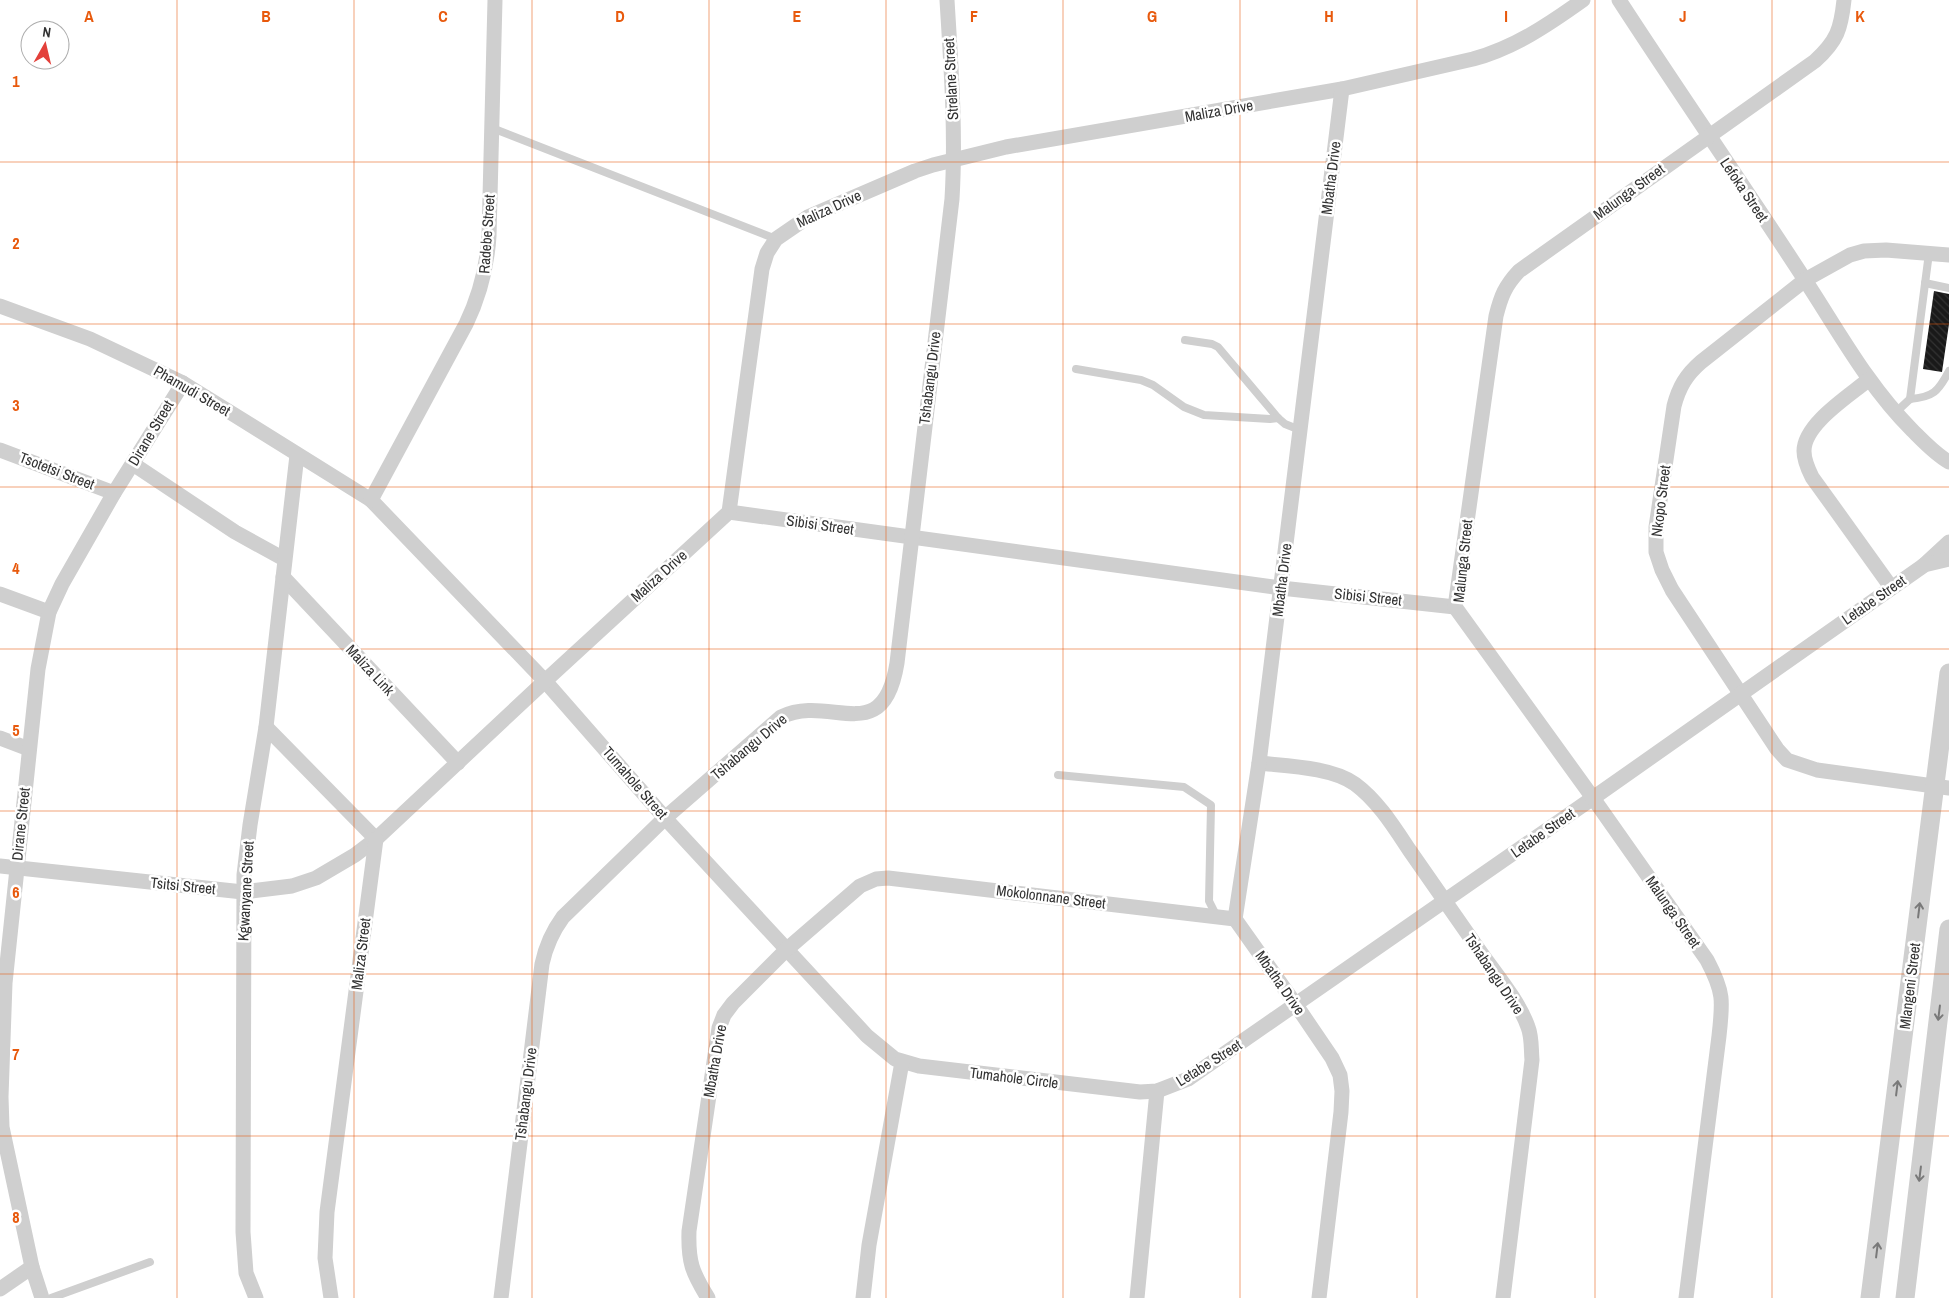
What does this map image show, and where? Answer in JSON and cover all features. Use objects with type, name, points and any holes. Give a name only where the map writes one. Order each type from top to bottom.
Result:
[{"type":"street","name":"Radebe Street","points":[[371,500],[466,324],[480,293],[487,263],[496,0]]},
{"type":"street","name":"Strelane Street","points":[[947,0],[954,159]]},
{"type":"street","points":[[1342,90],[1492,54],[1533,34],[1582,0]]},
{"type":"street","name":"Lefoka Street","points":[[1619,0],[1805,280],[1868,380],[1895,413],[1930,449],[1949,462]]},
{"type":"street","name":"Malunga Street","points":[[1686,1298],[1720,1028],[1722,993],[1716,977],[1706,960],[1593,798],[1455,607],[1496,316],[1500,299],[1507,284],[1519,271],[1815,60],[1835,40],[1844,0]]},
{"type":"street","name":"Maliza Drive","points":[[545,680],[729,512],[762,269],[766,253],[776,239],[808,217],[914,171],[954,159],[1006,147],[1342,90]]},
{"type":"street","name":"Mbatha Drive","points":[[1319,1298],[1342,1091],[1340,1075],[1332,1058],[1235,919],[1259,763],[1342,90]]},
{"type":"street","name":"Tshabangu Drive","points":[[501,1298],[545,948],[552,932],[563,917],[665,818],[781,718],[793,712],[809,710],[864,714],[879,707],[886,698],[895,675],[952,198],[954,159]]},
{"type":"street","name":"Nkopo Street","points":[[1942,787],[1817,770],[1787,760],[1672,590],[1656,552],[1656,527],[1674,406],[1679,389],[1687,374],[1805,280],[1842,259],[1864,251],[1886,250],[1949,256]]},
{"type":"street","name":"Phamudi Street","points":[[0,306],[90,339],[182,383],[371,500]]},
{"type":"street","points":[[1868,380],[1818,422],[1806,438],[1804,451],[1806,464],[1812,477],[1891,587]]},
{"type":"street","name":"Dirane Street","points":[[42,1298],[32,1267],[1,1128],[3,983],[38,670],[49,612],[62,584],[114,493],[182,383]]},
{"type":"street","name":"Tsotetsi Street","points":[[0,450],[114,493]]},
{"type":"street","name":"Kgwanyane Street","points":[[256,1298],[246,1273],[244,1232],[243,892],[247,843],[266,727],[296,454]]},
{"type":"street","points":[[133,464],[235,532],[284,559]]},
{"type":"street","name":"Tumahole Street","points":[[371,500],[545,680],[665,818],[867,1036],[887,1053],[902,1062]]},
{"type":"street","name":"Sibisi Street","points":[[729,512],[1281,588],[1455,607]]},
{"type":"street","name":"Letabe Street","points":[[1157,1091],[1188,1079],[1296,1005],[1923,566],[1949,542]]},
{"type":"street","name":"Letabe Street","points":[[1923,566],[1949,559]]},
{"type":"street","name":"Maliza Link","points":[[283,578],[458,763]]},
{"type":"street","points":[[0,594],[49,612]]},
{"type":"street","name":"Mlangeni Street","points":[[1870,1298],[1942,787],[1949,674]]},
{"type":"street","points":[[266,727],[376,839],[545,680]]},
{"type":"street","points":[[0,738],[29,749]]},
{"type":"street","name":"Tshabangu Drive","points":[[1259,763],[1316,770],[1335,775],[1354,782],[1370,797],[1386,816],[1445,901],[1522,1014],[1528,1027],[1532,1060],[1503,1298]]},
{"type":"street","name":"Tsitsi Street","points":[[0,866],[243,892],[292,886],[316,878],[355,855],[376,839]]},
{"type":"street","name":"Maliza Street","points":[[331,1298],[325,1258],[327,1212],[376,839]]},
{"type":"street","name":"Mokolonnane Street","points":[[868,881],[888,878],[1235,919]]},
{"type":"street","name":"Mbatha Drive","points":[[708,1298],[691,1268],[688,1251],[689,1231],[719,1028],[724,1015],[733,1003],[786,950],[868,881]]},
{"type":"street","points":[[1905,1298],[1949,929]]},
{"type":"street","points":[[863,1298],[869,1245],[902,1062]]},
{"type":"street","name":"Tumahole Circle","points":[[902,1062],[938,1069],[1120,1091],[1157,1091]]},
{"type":"street","points":[[1137,1298],[1157,1091]]},
{"type":"street","points":[[0,1289],[32,1267]]},
{"type":"lane","points":[[492,128],[776,239]]},
{"type":"lane","points":[[1910,399],[1929,253]]},
{"type":"lane","points":[[1925,283],[1949,288]]},
{"type":"lane","points":[[1185,340],[1212,344],[1218,347],[1278,418],[1285,424],[1300,430]]},
{"type":"lane","points":[[1076,369],[1141,380],[1153,384],[1184,407],[1204,415],[1256,419],[1278,418]]},
{"type":"lane","points":[[1895,413],[1910,399],[1930,396],[1944,382],[1949,371]]},
{"type":"lane","points":[[1058,775],[1184,787],[1211,805],[1209,901],[1217,917]]},
{"type":"lane","points":[[51,1298],[150,1262]]},
{"type":"building","points":[[1934,291],[1949,294],[1949,324],[1942,372],[1923,369]]}]
